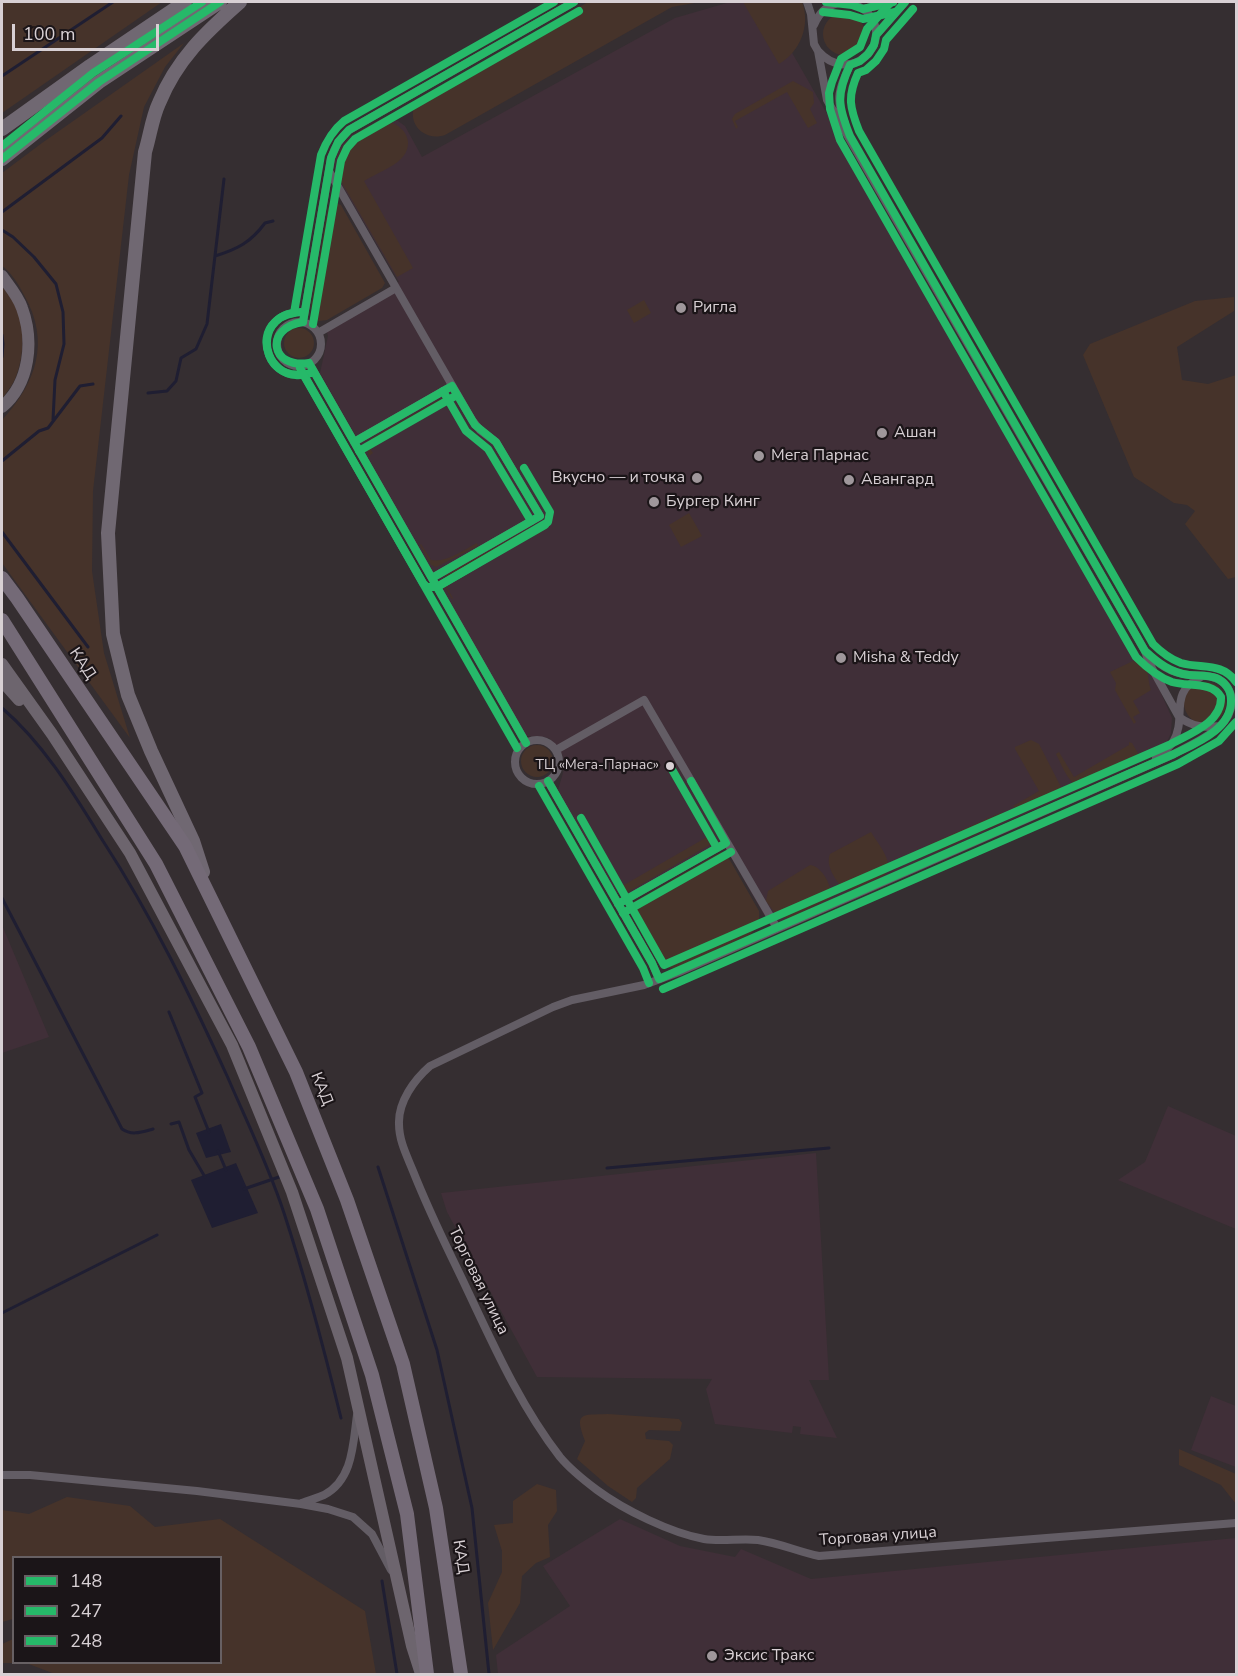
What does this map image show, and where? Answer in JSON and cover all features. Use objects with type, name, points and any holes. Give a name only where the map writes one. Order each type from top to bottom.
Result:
[{"type":"highway","points":[[2,129],[185,2]]},
{"type":"highway","points":[[2,159],[99,82],[220,2]]},
{"type":"highway","points":[[209,893],[193,841],[128,695],[113,634],[108,533],[145,152],[158,104],[178,66],[201,36],[240,2]]},
{"type":"highway","name":"КАД","points":[[2,578],[185,846],[296,1072],[348,1200],[402,1364],[436,1508],[461,1674]]},
{"type":"highway","points":[[2,620],[156,864],[249,1047],[317,1209],[372,1375],[407,1514],[428,1674]]},
{"type":"main road","points":[[2,276],[22,306],[28,329],[29,351],[24,373],[16,389],[2,407]]},
{"type":"main road","points":[[2,664],[52,734],[130,853],[232,1045],[292,1192],[347,1358],[397,1582],[421,1674]]},
{"type":"main road","points":[[2,681],[52,734]]},
{"type":"street","points":[[303,322],[334,147],[349,130],[574,2]]},
{"type":"street","points":[[807,2],[827,100],[850,136],[1145,651],[1149,663],[1179,717],[1199,727],[1222,725]]},
{"type":"street","points":[[813,27],[817,17],[829,3],[843,2],[863,9],[875,25],[874,45],[860,61],[850,65],[840,65],[831,62],[818,51]]},
{"type":"street","points":[[863,9],[893,2]]},
{"type":"street","points":[[876,35],[905,2]]},
{"type":"street","points":[[850,65],[839,87],[838,101],[850,136]]},
{"type":"street","points":[[329,171],[475,425],[496,442],[540,516],[432,578]]},
{"type":"street","points":[[318,333],[396,288]]},
{"type":"street","points":[[303,322],[318,333],[321,346],[315,358],[309,363],[302,366],[287,363],[278,351],[276,343],[282,329],[288,324],[303,322]]},
{"type":"street","points":[[309,363],[526,743]]},
{"type":"street","points":[[354,442],[452,386]]},
{"type":"street","points":[[548,781],[659,979],[1174,754],[1213,733],[1222,725],[1231,710],[1232,700],[1223,681],[1213,677],[1175,672],[1162,667],[1145,651]]},
{"type":"street","points":[[1150,763],[1173,741],[1182,693],[1186,686],[1204,676]]},
{"type":"street","points":[[556,750],[644,700],[777,928]]},
{"type":"street","points":[[539,740],[546,742],[556,750],[559,764],[557,771],[548,781],[528,782],[518,773],[515,760],[517,753],[526,743],[539,740]]},
{"type":"street","points":[[618,904],[726,843]]},
{"type":"street","name":"Торговая улица","points":[[659,979],[624,990],[562,1004],[430,1066],[418,1077],[409,1091],[399,1122],[403,1146],[427,1207],[507,1371],[532,1416],[562,1459],[598,1490],[637,1515],[703,1539],[756,1540],[779,1544],[819,1557],[1236,1523]]},
{"type":"street","points":[[301,1504],[325,1494],[340,1483],[350,1464],[358,1404]]},
{"type":"street","points":[[2,1474],[197,1491],[301,1504],[353,1517],[372,1534],[397,1582]]},
{"type":"shaded area","points":[[2,2],[162,2],[2,113]]},
{"type":"shaded area","points":[[588,2],[700,2],[672,7],[445,135],[428,135],[417,127],[413,113],[420,98]]},
{"type":"shaded area","points":[[730,2],[763,2],[1106,601],[1153,675],[1172,718],[1171,733],[1166,744],[1148,759],[771,927],[722,842],[628,895],[616,893],[558,790],[565,766],[563,756],[549,738],[526,736],[320,373],[328,336],[325,325],[399,282],[336,175],[334,164],[337,151],[350,136],[381,119],[398,121],[405,126],[422,157],[675,18]]},
{"type":"shaded area","points":[[743,2],[802,2],[805,20],[802,37],[793,52],[779,64]]},
{"type":"shaded area","points":[[844,13],[852,14],[859,19],[864,26],[864,42],[859,49],[852,54],[844,55],[836,54],[829,49],[824,42],[823,34],[824,26],[829,19],[836,14]]},
{"type":"shaded area","points":[[184,43],[165,67],[144,107],[129,175],[93,491],[92,571],[104,653],[130,738],[2,563],[2,420],[14,406],[31,377],[38,345],[37,329],[32,312],[17,283],[2,266],[2,173]]},
{"type":"shaded area","points":[[793,81],[813,92],[814,103],[810,109],[817,123],[808,128],[787,92],[735,121],[738,127],[736,129],[732,119],[735,114]]},
{"type":"shaded area","points":[[380,121],[395,124],[401,128],[408,139],[406,152],[401,159],[364,181],[413,268],[397,277],[338,176],[338,156],[347,141]]},
{"type":"shaded area","points":[[332,202],[341,205],[385,283],[382,288],[327,320],[319,321],[313,316],[311,306],[328,208]]},
{"type":"shaded area","points":[[2,287],[16,307],[22,331],[22,343],[19,368],[11,387],[2,399]]},
{"type":"shaded area","points":[[1234,297],[1234,311],[1177,347],[1182,380],[1208,384],[1236,375],[1236,577],[1228,579],[1185,524],[1195,511],[1187,505],[1174,503],[1134,477],[1083,355],[1090,344],[1195,301]]},
{"type":"shaded area","points":[[644,300],[651,313],[634,323],[627,310]]},
{"type":"shaded area","points":[[299,328],[310,332],[314,343],[310,354],[299,358],[288,354],[284,343],[288,332]]},
{"type":"shaded area","points":[[447,397],[452,399],[456,406],[453,407],[449,401],[369,447],[373,453],[369,456],[367,448],[370,439]]},
{"type":"shaded area","points":[[689,513],[702,536],[681,547],[669,525]]},
{"type":"shaded area","points":[[538,523],[545,528],[538,535],[534,528],[448,578],[445,584],[452,599],[443,583],[446,575]]},
{"type":"shaded area","points":[[477,543],[478,546],[436,567],[431,565],[420,545],[431,560],[443,560]]},
{"type":"shaded area","points":[[1133,661],[1146,668],[1151,690],[1133,701],[1140,713],[1133,717],[1136,722],[1134,724],[1115,690],[1116,683],[1110,672]]},
{"type":"shaded area","points":[[1205,682],[1213,683],[1220,688],[1225,695],[1225,711],[1220,718],[1213,723],[1205,724],[1197,723],[1190,718],[1185,711],[1184,703],[1185,695],[1190,688],[1197,683]]},
{"type":"shaded area","points":[[1031,740],[1039,744],[1062,789],[1059,797],[1019,813],[1013,806],[1039,791],[1015,749]]},
{"type":"shaded area","points":[[1129,742],[1138,753],[1136,763],[1081,787],[1072,782],[1056,754],[1059,752],[1074,777],[1129,745]]},
{"type":"shaded area","points":[[537,745],[548,750],[553,761],[548,772],[537,777],[526,772],[521,761],[526,750]]},
{"type":"shaded area","points":[[1004,813],[1004,820],[1001,823],[936,852],[928,850],[928,845]]},
{"type":"shaded area","points":[[871,832],[887,859],[888,870],[885,875],[851,890],[843,889],[830,868],[830,854]]},
{"type":"shaded area","points":[[714,833],[713,843],[628,892],[620,892],[617,889]]},
{"type":"shaded area","points":[[721,852],[727,855],[759,911],[757,926],[751,934],[676,968],[669,968],[658,962],[630,912],[630,904]]},
{"type":"shaded area","points":[[810,865],[819,869],[826,878],[831,898],[790,918],[778,917],[766,901],[768,891]]},
{"type":"shaded area","points":[[2,925],[49,1037],[2,1053]]},
{"type":"shaded area","points":[[1168,1106],[1236,1136],[1236,1229],[1118,1180],[1145,1162]]},
{"type":"shaded area","points":[[221,1124],[231,1152],[206,1158],[196,1133]]},
{"type":"shaded area","points":[[816,1153],[829,1380],[809,1380],[837,1438],[800,1434],[801,1427],[793,1426],[792,1433],[715,1424],[706,1389],[712,1379],[537,1377],[447,1212],[441,1193]]},
{"type":"shaded area","points":[[236,1163],[258,1213],[212,1228],[191,1180]]},
{"type":"shaded area","points":[[1211,1396],[1236,1406],[1236,1467],[1191,1450]]},
{"type":"shaded area","points":[[608,1414],[679,1419],[682,1423],[680,1431],[649,1430],[645,1433],[646,1439],[669,1441],[673,1445],[670,1459],[637,1488],[636,1498],[632,1502],[608,1486],[577,1459],[585,1441],[580,1425],[582,1417]]},
{"type":"shaded area","points":[[1179,1449],[1236,1474],[1236,1504],[1221,1485],[1179,1465]]},
{"type":"shaded area","points":[[537,1484],[556,1490],[557,1511],[548,1525],[550,1557],[536,1563],[522,1576],[520,1603],[493,1650],[488,1603],[502,1572],[502,1551],[494,1525],[513,1523],[513,1501]]},
{"type":"shaded area","points":[[67,1497],[130,1506],[155,1527],[220,1519],[365,1611],[376,1674],[55,1674],[29,1664],[222,1664],[222,1556],[12,1556],[12,1619],[2,1622],[2,1510],[29,1514]]},
{"type":"shaded area","points":[[620,1519],[680,1546],[735,1557],[741,1549],[811,1579],[1236,1538],[1236,1674],[498,1674],[496,1655],[570,1606],[543,1566]]},
{"type":"shaded area","points":[[12,1639],[12,1663],[2,1663],[2,1644]]},
{"type":"waterway","points":[[2,76],[113,2]]},
{"type":"waterway","points":[[2,212],[102,138],[121,116]]},
{"type":"waterway","points":[[148,393],[167,391],[176,381],[181,358],[196,349],[207,324],[224,179]]},
{"type":"waterway","points":[[215,256],[243,244],[265,223],[273,221]]},
{"type":"waterway","points":[[2,230],[34,257],[56,284],[63,312],[64,344],[55,380],[53,420]]},
{"type":"waterway","points":[[2,335],[2,357]]},
{"type":"waterway","points":[[2,461],[39,431],[48,428],[80,386],[93,384]]},
{"type":"waterway","points":[[2,532],[88,647]]},
{"type":"waterway","points":[[2,708],[45,754],[81,805],[138,898],[200,1017],[258,1145],[278,1196],[307,1289],[341,1418]]},
{"type":"waterway","points":[[2,898],[122,1129],[133,1133],[153,1129]]},
{"type":"waterway","points":[[169,1012],[202,1093],[195,1097],[209,1132]]},
{"type":"waterway","points":[[171,1124],[179,1122],[189,1150],[205,1177]]},
{"type":"waterway","points":[[607,1168],[829,1148]]},
{"type":"waterway","points":[[218,1151],[226,1170]]},
{"type":"waterway","points":[[378,1167],[437,1350],[472,1508],[489,1674]]},
{"type":"waterway","points":[[244,1189],[279,1177]]},
{"type":"waterway","points":[[2,1313],[157,1235]]},
{"type":"waterway","points":[[382,1581],[397,1674]]},
{"type":"transit line","name":"248","points":[[2,146],[93,73],[202,2]]},
{"type":"transit line","name":"148","points":[[2,159],[99,82],[220,2]]},
{"type":"transit line","name":"248","points":[[524,468],[550,512],[548,522],[437,587],[427,587],[303,374],[289,374],[278,368],[267,348],[272,326],[281,318],[294,313],[321,155],[336,128],[344,121],[554,2]]},
{"type":"transit line","name":"148","points":[[303,322],[331,158],[338,142],[349,130],[574,2]]},
{"type":"transit line","name":"148","points":[[826,2],[852,5],[863,9],[893,2]]},
{"type":"transit line","name":"248","points":[[581,818],[664,965],[1169,745],[1203,727],[1216,714],[1220,706],[1221,697],[1212,689],[1167,680],[1153,672],[1136,657],[840,140],[830,109],[829,93],[832,82],[841,59],[860,47],[867,29],[891,2]]},
{"type":"transit line","name":"148","points":[[659,979],[1174,754],[1211,734],[1226,719],[1230,710],[1230,693],[1225,684],[1210,676],[1189,675],[1171,670],[1145,651],[850,136],[840,100],[845,75],[850,65],[860,61],[868,54],[874,45],[876,35],[905,2]]},
{"type":"transit line","name":"247","points":[[913,9],[886,40],[884,49],[876,61],[866,70],[858,73],[852,89],[851,102],[859,131],[1153,644],[1166,655],[1181,663],[1224,671],[1236,682]]},
{"type":"transit line","name":"247","points":[[313,324],[341,161],[347,148],[355,139],[579,11]]},
{"type":"transit line","name":"247","points":[[823,12],[863,19],[895,12]]},
{"type":"transit line","name":"247","points":[[301,312],[290,313],[278,319],[269,329],[267,346],[273,363],[280,369],[296,375],[311,373]]},
{"type":"transit line","name":"148","points":[[303,322],[290,326],[282,332],[277,339],[277,347],[286,360],[309,363]]},
{"type":"transit line","name":"148","points":[[309,363],[526,743]]},
{"type":"transit line","name":"247","points":[[300,368],[517,748]]},
{"type":"transit line","name":"148","points":[[452,386],[475,425],[496,442],[540,516]]},
{"type":"transit line","name":"148","points":[[354,442],[452,386]]},
{"type":"transit line","name":"247","points":[[443,391],[466,431],[488,449],[531,521]]},
{"type":"transit line","name":"247","points":[[359,451],[457,395]]},
{"type":"transit line","name":"148","points":[[432,578],[540,516]]},
{"type":"transit line","name":"247","points":[[437,587],[545,525]]},
{"type":"transit line","name":"247","points":[[663,989],[1178,764],[1219,741],[1236,722]]},
{"type":"transit line","name":"247","points":[[670,766],[717,848]]},
{"type":"transit line","name":"148","points":[[548,781],[659,979]]},
{"type":"transit line","name":"148","points":[[691,781],[726,843]]},
{"type":"transit line","name":"247","points":[[539,786],[643,968],[649,983]]},
{"type":"transit line","name":"148","points":[[618,904],[726,843]]},
{"type":"transit line","name":"247","points":[[623,913],[731,852]]},
{"type":"place","name":"Ригла","points":[[681,308]]},
{"type":"place","name":"Ашан","points":[[882,433]]},
{"type":"place","name":"Мега Парнас","points":[[759,456]]},
{"type":"place","name":"Вкусно — и точка","points":[[697,478]]},
{"type":"place","name":"Авангард","points":[[849,480]]},
{"type":"place","name":"Бургер Кинг","points":[[654,502]]},
{"type":"place","name":"Misha & Teddy","points":[[841,658]]},
{"type":"place","name":"ТЦ «Мега-Парнас»","points":[[670,766]]},
{"type":"place","name":"Эксис Тракс","points":[[712,1656]]}]
